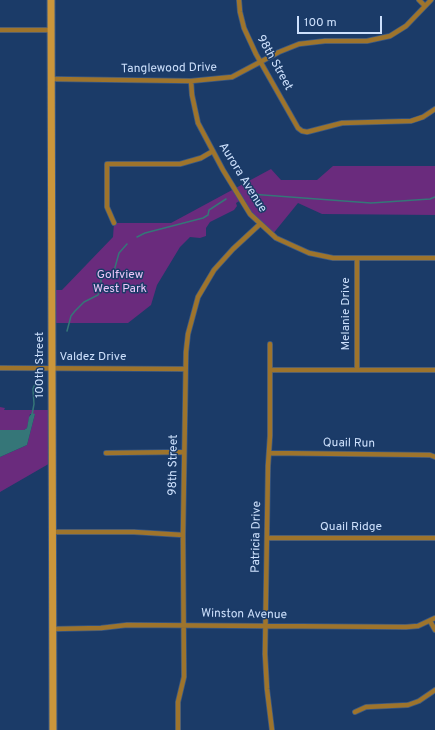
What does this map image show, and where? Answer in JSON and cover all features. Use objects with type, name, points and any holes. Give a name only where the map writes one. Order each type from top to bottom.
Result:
[{"type":"street","name":"100th Street","points":[[51,0],[52,730]]},
{"type":"street","name":"98th Street","points":[[239,0],[244,28],[298,128],[303,131],[342,123],[411,121],[423,117],[435,109]]},
{"type":"street","points":[[419,0],[425,6]]},
{"type":"street","name":"Tanglewood Drive","points":[[52,79],[191,81],[232,77],[289,48],[309,42],[367,42],[390,36],[401,30],[431,0]]},
{"type":"street","points":[[0,30],[52,30]]},
{"type":"street","name":"Aurora Avenue","points":[[191,81],[192,95],[198,123],[247,209],[260,224],[287,244],[309,253],[333,258],[435,258]]},
{"type":"street","points":[[114,223],[107,207],[107,164],[180,164],[194,161],[213,151]]},
{"type":"street","name":"98th Street","points":[[178,730],[178,702],[184,678],[183,535],[185,369],[188,334],[193,312],[205,284],[224,258],[260,224]]},
{"type":"street","name":"Melanie Drive","points":[[357,258],[357,370]]},
{"type":"street","name":"Patricia Drive","points":[[270,344],[271,370],[265,625],[267,689],[272,730]]},
{"type":"street","name":"Valdez Drive","points":[[0,368],[185,369]]},
{"type":"street","points":[[271,370],[435,370]]},
{"type":"street","points":[[106,453],[184,452]]},
{"type":"street","name":"Quail Run","points":[[269,453],[430,455],[435,457]]},
{"type":"street","points":[[52,532],[134,532],[183,535]]},
{"type":"street","name":"Quail Ridge","points":[[267,538],[435,538]]},
{"type":"street","points":[[433,619],[435,630]]},
{"type":"street","name":"Winston Avenue","points":[[52,629],[183,624],[406,627],[418,626],[433,619]]},
{"type":"street","points":[[355,712],[366,707],[408,705],[420,701],[435,690]]},
{"type":"green space","name":"Golfview West Park","points":[[333,166],[435,166],[435,215],[322,214],[298,203],[272,235],[260,224],[241,200],[236,203],[237,206],[234,210],[210,222],[206,228],[206,236],[200,238],[190,237],[180,247],[157,285],[151,305],[128,323],[52,323],[52,290],[62,290],[113,237],[114,223],[171,223],[271,169],[281,180],[317,180]]},
{"type":"green space","points":[[0,407],[5,408],[4,410],[52,410],[52,462],[0,492],[0,457],[27,445],[35,414],[30,414],[27,428],[24,430],[0,430]]},
{"type":"shaded area","points":[[32,413],[35,414],[27,445],[0,457],[0,430],[24,430],[27,428],[29,417]]},
{"type":"waterway","points":[[250,194],[371,203],[430,199],[435,197]]},
{"type":"waterway","points":[[137,237],[145,233],[203,218],[208,215],[209,210],[226,199]]},
{"type":"waterway","points":[[67,331],[71,316],[84,302],[98,295],[101,289],[101,279],[114,271],[119,253],[127,244]]},
{"type":"waterway","points":[[32,415],[34,404],[33,389],[35,384]]}]
